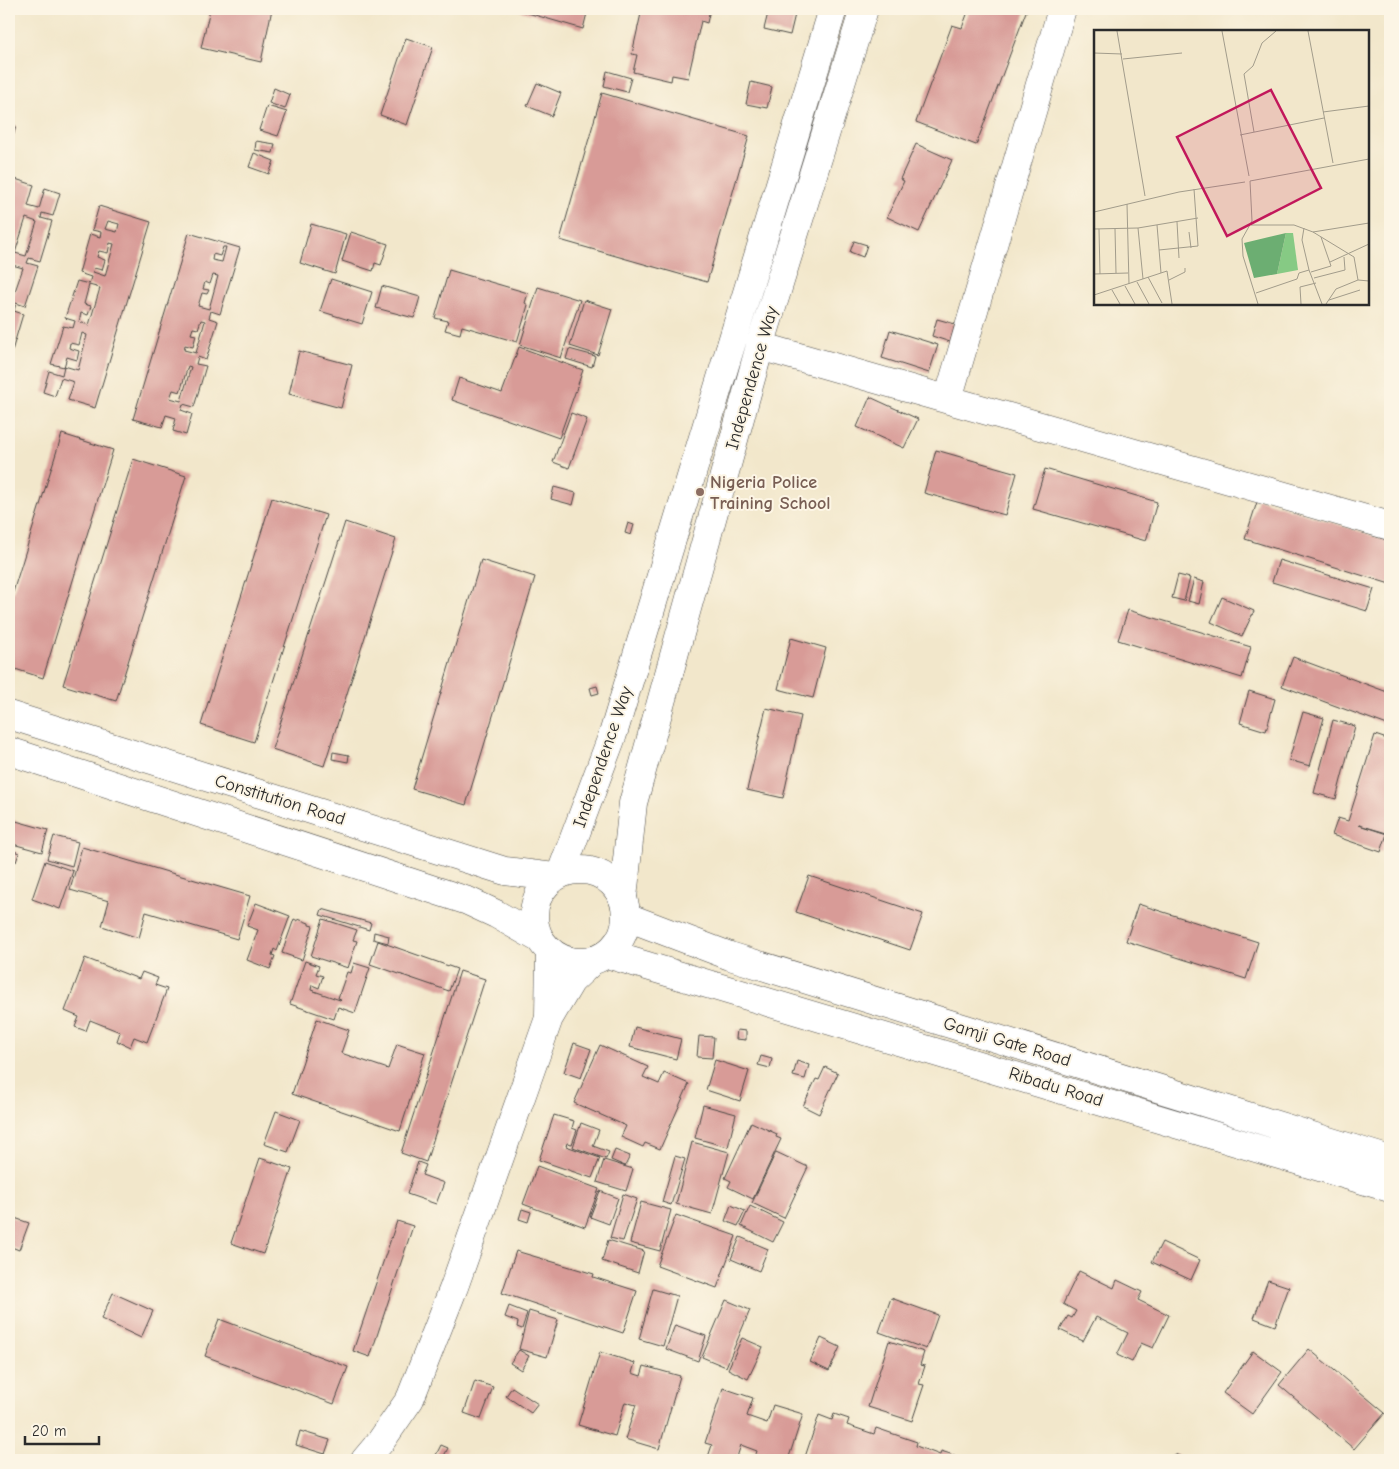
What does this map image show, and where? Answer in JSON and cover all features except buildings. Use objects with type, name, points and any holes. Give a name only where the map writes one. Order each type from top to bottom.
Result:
[{"type":"main road","name":"Independence Way","points":[[557,875],[613,734],[833,9]]},
{"type":"main road","name":"Independence Way","points":[[625,907],[634,803],[760,346],[864,9]]},
{"type":"main road","points":[[948,399],[1062,9]]},
{"type":"main road","points":[[760,346],[1390,526]]},
{"type":"main road","name":"Constitution Road","points":[[9,715],[505,870],[557,875]]},
{"type":"main road","name":"Constitution Road","points":[[9,751],[468,901],[496,914],[545,945]]},
{"type":"main road","points":[[365,1460],[381,1442],[410,1399],[454,1287],[549,1018],[570,981],[618,944],[625,931],[625,907],[613,883],[597,872],[579,869],[557,875],[543,886],[536,898],[533,912],[534,926],[545,945],[563,959],[578,962],[600,957]]},
{"type":"main road","name":"Gamji Gate Road","points":[[625,907],[730,956],[1390,1160]]},
{"type":"main road","points":[[545,945],[549,1018]]},
{"type":"main road","name":"Ribadu Road","points":[[600,957],[722,987],[1390,1188]]},
{"type":"place","name":"Nigeria Police Training School","points":[[700,492]]}]
